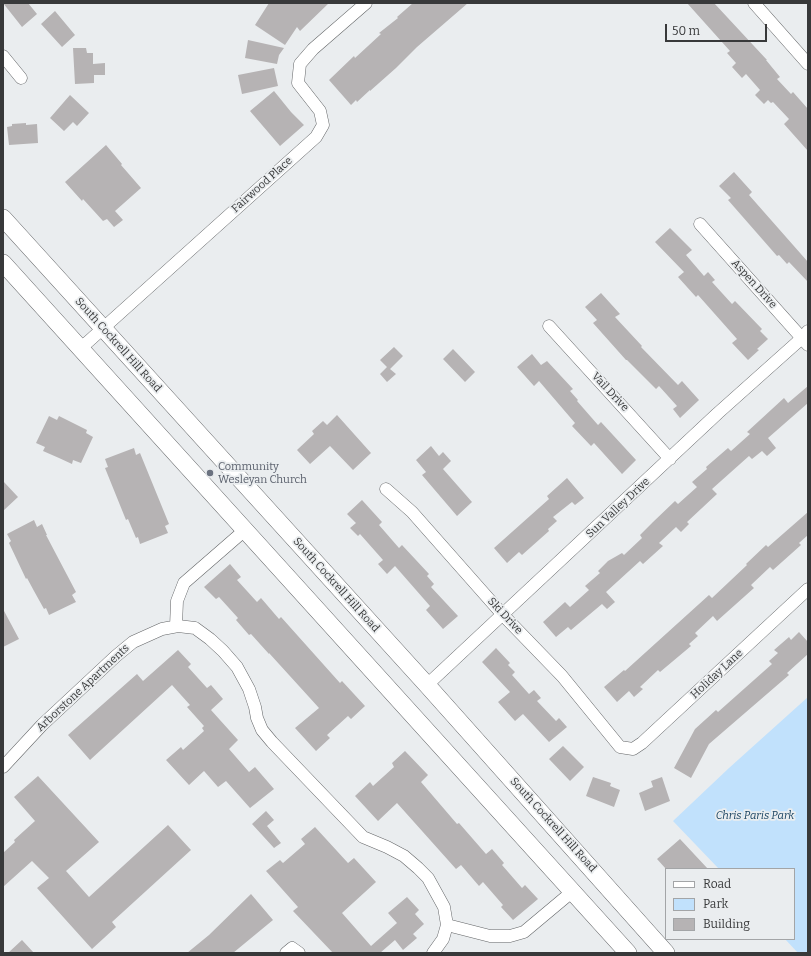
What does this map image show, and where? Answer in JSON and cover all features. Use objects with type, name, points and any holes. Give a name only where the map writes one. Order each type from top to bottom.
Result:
[{"type":"main road","name":"South Cockrell Hill Road","points":[[3,218],[427,685],[666,953]]},
{"type":"main road","points":[[3,263],[628,953]]},
{"type":"street","name":"Fairwood Place","points":[[80,349],[316,137],[323,125],[320,111],[298,83],[300,64],[313,49],[366,3]]},
{"type":"street","points":[[754,3],[808,64]]},
{"type":"street","points":[[3,56],[21,78]]},
{"type":"street","name":"Aspen Drive","points":[[700,224],[806,338]]},
{"type":"street","name":"Vail Drive","points":[[549,326],[670,459]]},
{"type":"street","name":"Sun Valley Drive","points":[[427,685],[718,413],[806,338]]},
{"type":"street","name":"Ski Drive","points":[[386,489],[412,512],[503,615],[562,676],[620,747]]},
{"type":"street","points":[[176,626],[177,601],[184,583],[245,530]]},
{"type":"street","name":"Holiday Lane","points":[[620,747],[633,749],[642,743],[808,589]]},
{"type":"street","name":"Arborstone Apartments","points":[[3,767],[42,725],[133,642],[162,628],[176,626],[194,628],[223,650],[236,667],[249,690],[262,730],[272,742],[363,837],[404,856],[423,873],[437,892],[444,907],[446,925]]},
{"type":"street","points":[[433,953],[443,939],[446,925],[490,936],[510,936],[524,932],[573,891]]},
{"type":"street","points":[[286,953],[292,948],[299,953]]},
{"type":"green space","name":"Chris Paris Park","points":[[808,697],[808,953],[798,953],[786,940],[795,940],[795,868],[718,868],[673,821]]},
{"type":"building","points":[[3,3],[28,3],[37,14],[22,27]]},
{"type":"building","points":[[269,3],[329,3],[300,31],[297,27],[285,45],[255,25]]},
{"type":"building","points":[[413,3],[468,3],[417,47],[370,91],[351,105],[329,80],[354,56],[355,58],[381,34],[379,33],[398,18],[397,17]]},
{"type":"building","points":[[687,3],[714,3],[767,60],[780,77],[777,79],[791,94],[793,92],[808,109],[808,151],[784,124],[789,119],[773,102],[771,103],[768,100],[764,104],[755,95],[760,90],[746,74],[742,78],[732,67],[736,63],[727,53],[730,51]]},
{"type":"building","points":[[55,11],[75,35],[62,47],[41,24]]},
{"type":"building","points":[[248,40],[284,48],[279,55],[277,64],[245,58]]},
{"type":"building","points":[[73,48],[86,48],[87,53],[93,53],[93,64],[105,63],[105,75],[94,75],[94,83],[75,84]]},
{"type":"building","points":[[274,68],[278,86],[242,94],[238,75]]},
{"type":"building","points":[[274,91],[304,125],[280,146],[250,111]]},
{"type":"building","points":[[70,95],[89,113],[77,126],[73,122],[64,131],[50,118]]},
{"type":"building","points":[[26,123],[26,125],[37,124],[38,143],[9,145],[7,127],[12,126],[12,124]]},
{"type":"building","points":[[106,145],[141,188],[115,211],[123,220],[114,227],[107,219],[103,221],[65,182]]},
{"type":"building","points":[[734,172],[752,192],[749,195],[808,262],[808,282],[789,262],[787,264],[779,255],[777,256],[728,200],[731,198],[719,186]]},
{"type":"building","points":[[670,228],[692,250],[686,255],[704,276],[708,272],[715,280],[712,282],[732,304],[735,301],[762,329],[760,331],[768,339],[748,360],[732,343],[737,339],[698,295],[696,297],[678,277],[684,272],[655,242]]},
{"type":"building","points":[[601,293],[620,314],[615,317],[642,346],[641,347],[678,385],[682,381],[699,400],[680,418],[673,409],[677,406],[659,386],[656,389],[626,360],[593,323],[597,320],[585,307]]},
{"type":"building","points":[[394,347],[403,356],[390,369],[396,374],[387,382],[380,374],[387,367],[380,360]]},
{"type":"building","points":[[453,349],[475,372],[465,382],[443,359]]},
{"type":"building","points":[[532,354],[541,365],[547,361],[573,389],[570,391],[598,425],[601,422],[636,460],[622,474],[594,443],[591,446],[572,426],[575,423],[539,381],[534,386],[517,367]]},
{"type":"building","points":[[808,386],[808,403],[768,438],[776,448],[767,456],[762,451],[752,459],[749,456],[712,489],[717,494],[687,522],[689,524],[681,532],[676,527],[659,543],[663,546],[643,564],[640,561],[606,592],[615,602],[607,609],[602,604],[571,630],[568,627],[556,637],[543,622],[565,602],[570,607],[589,590],[585,586],[600,573],[598,571],[608,561],[622,553],[624,555],[642,538],[640,535],[675,501],[678,504],[697,487],[692,482],[707,469],[706,467],[728,448],[731,451],[750,434],[747,432],[784,398],[788,403]]},
{"type":"building","points":[[337,415],[371,453],[353,470],[330,446],[310,464],[297,450],[314,434],[312,431],[323,421],[327,425]]},
{"type":"building","points":[[49,416],[57,420],[59,416],[87,430],[86,433],[93,437],[81,463],[73,460],[72,464],[43,451],[45,447],[36,443]]},
{"type":"building","points":[[431,446],[439,456],[443,452],[451,461],[443,469],[472,502],[457,516],[422,475],[426,472],[416,460]]},
{"type":"building","points":[[134,448],[136,455],[140,453],[169,524],[165,526],[168,533],[140,544],[138,537],[136,538],[128,519],[126,520],[105,468],[108,467],[105,459]]},
{"type":"building","points":[[567,478],[584,498],[575,505],[572,502],[553,517],[557,521],[548,529],[549,531],[522,555],[519,552],[507,563],[494,548],[549,499],[547,496]]},
{"type":"building","points":[[3,481],[18,497],[3,511]]},
{"type":"building","points":[[362,500],[382,522],[379,525],[399,548],[402,545],[429,574],[427,576],[434,584],[431,587],[458,616],[443,629],[426,610],[430,606],[395,566],[387,574],[378,564],[383,560],[360,534],[358,536],[350,528],[356,523],[347,514]]},
{"type":"building","points":[[808,512],[808,535],[799,543],[801,545],[773,570],[770,567],[751,585],[754,588],[717,621],[713,616],[695,633],[698,636],[689,644],[691,646],[660,672],[658,670],[640,687],[643,689],[634,697],[629,691],[617,702],[604,687],[624,670],[625,671],[709,595],[712,598],[766,545],[768,547]]},
{"type":"building","points":[[34,520],[37,527],[42,524],[46,535],[76,592],[72,595],[76,602],[49,615],[46,608],[44,609],[27,578],[26,579],[9,543],[11,541],[7,534]]},
{"type":"building","points":[[230,564],[241,577],[237,580],[257,602],[261,598],[279,619],[281,617],[340,683],[342,681],[365,706],[351,719],[348,716],[327,735],[330,738],[316,751],[295,728],[319,708],[251,634],[249,635],[236,620],[238,618],[219,597],[216,599],[204,587]]},
{"type":"building","points":[[3,609],[19,639],[3,647]]},
{"type":"building","points":[[799,632],[808,642],[808,654],[787,673],[789,675],[709,744],[691,778],[674,768],[695,729],[716,710],[718,712],[772,664],[769,661],[778,653],[774,650],[789,637],[791,640]]},
{"type":"building","points":[[496,648],[510,663],[508,665],[515,672],[512,675],[529,694],[534,690],[541,698],[537,701],[556,721],[559,718],[567,727],[549,742],[523,714],[515,721],[498,702],[510,692],[482,662]]},
{"type":"building","points":[[178,650],[191,664],[188,667],[207,688],[211,685],[223,699],[211,710],[238,740],[229,749],[249,772],[255,767],[274,789],[250,808],[226,781],[218,787],[204,771],[189,785],[166,760],[181,747],[183,750],[204,731],[202,728],[204,726],[187,707],[190,705],[172,685],[90,760],[68,735],[137,674],[143,681]]},
{"type":"building","points":[[563,746],[584,767],[570,781],[549,759]]},
{"type":"building","points":[[405,751],[428,775],[421,782],[457,824],[459,823],[486,854],[492,849],[504,863],[502,865],[522,888],[525,885],[538,899],[513,920],[501,907],[503,905],[483,882],[479,886],[461,865],[456,869],[397,803],[378,821],[355,796],[370,782],[373,786],[394,767],[392,763]]},
{"type":"building","points":[[38,776],[99,842],[66,871],[89,897],[168,825],[191,850],[112,922],[116,927],[92,949],[37,888],[49,878],[32,861],[3,887],[3,853],[15,842],[14,840],[35,821],[14,797]]},
{"type":"building","points":[[593,777],[611,783],[610,786],[620,790],[614,807],[586,796]]},
{"type":"building","points":[[662,777],[670,801],[645,811],[639,793],[653,787],[651,781]]},
{"type":"building","points":[[266,811],[274,820],[267,826],[281,843],[274,848],[252,824]]},
{"type":"building","points":[[315,827],[348,863],[354,858],[376,882],[342,913],[371,946],[397,923],[388,913],[407,897],[419,910],[415,914],[424,924],[413,934],[417,938],[403,950],[395,940],[380,953],[333,953],[293,911],[298,907],[266,871],[280,860],[283,863],[305,844],[301,839]]},
{"type":"building","points":[[680,839],[707,868],[665,868],[657,859]]},
{"type":"building","points":[[251,894],[273,920],[233,953],[187,953],[209,935]]},
{"type":"building","points":[[22,940],[34,953],[8,953]]},
{"type":"place","name":"Community Wesleyan Church","points":[[210,473]]}]
